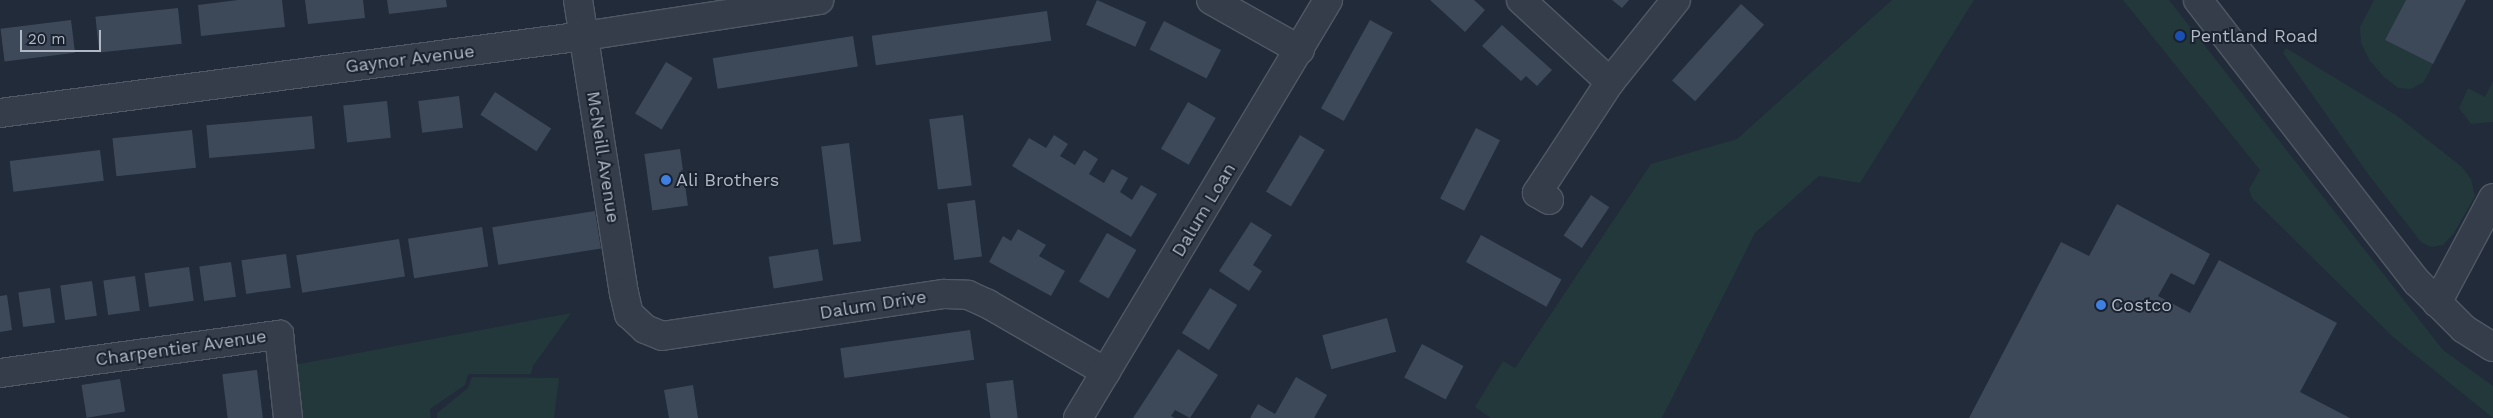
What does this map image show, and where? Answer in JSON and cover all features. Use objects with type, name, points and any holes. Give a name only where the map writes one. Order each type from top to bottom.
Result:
[{"type":"street","name":"McNeill Avenue","points":[[578,0],[628,314]]},
{"type":"street","name":"Gaynor Avenue","points":[[0,113],[584,36],[819,0]]},
{"type":"street","points":[[1211,0],[1300,50]]},
{"type":"street","name":"Dalum Loan","points":[[1078,418],[1300,50],[1328,0]]},
{"type":"street","points":[[1521,0],[1610,82]]},
{"type":"street","points":[[1549,200],[1537,193],[1610,82],[1676,0]]},
{"type":"street","points":[[2198,0],[2437,304],[2464,329],[2493,347]]},
{"type":"street","points":[[2437,304],[2493,198]]},
{"type":"street","name":"Dalum Drive","points":[[628,314],[645,329],[662,336],[944,294],[968,295],[988,304],[1106,372]]},
{"type":"street","name":"Charpentier Avenue","points":[[0,373],[279,335],[288,418]]},
{"type":"green space","points":[[1892,0],[1974,0],[1860,183],[1819,176],[1755,233],[1662,418],[1491,418],[1475,407],[1503,361],[1515,368],[1651,164],[1737,139]]},
{"type":"green space","points":[[2123,0],[2169,0],[2443,350],[2493,386],[2493,418],[2393,337],[2252,198],[2249,189],[2260,170]]},
{"type":"green space","points":[[2374,0],[2406,0],[2385,40],[2433,64],[2424,82],[2411,89],[2398,88],[2384,77],[2370,61],[2361,43],[2360,27]]},
{"type":"green space","points":[[2286,48],[2396,115],[2462,167],[2471,179],[2475,196],[2454,233],[2443,245],[2431,247],[2421,242],[2368,174],[2283,53]]},
{"type":"green space","points":[[2493,81],[2493,122],[2471,124],[2459,108],[2468,88],[2485,97]]},
{"type":"green space","points":[[571,313],[533,366],[531,374],[468,374],[465,385],[430,409],[431,418],[297,418],[294,365]]},
{"type":"green space","points":[[472,377],[559,378],[554,418],[437,418],[437,413],[468,388]]},
{"type":"building","points":[[238,0],[282,0],[285,27],[201,36],[198,5]]},
{"type":"building","points":[[305,0],[363,0],[365,18],[308,24]]},
{"type":"building","points":[[387,0],[446,0],[447,7],[389,14]]},
{"type":"building","points":[[1097,0],[1146,22],[1135,47],[1086,25]]},
{"type":"building","points":[[1430,0],[1474,0],[1485,10],[1465,32]]},
{"type":"building","points":[[1612,0],[1629,0],[1622,8]]},
{"type":"building","points":[[2406,0],[2466,0],[2433,64],[2385,40]]},
{"type":"building","points":[[1741,4],[1764,25],[1695,101],[1672,81]]},
{"type":"building","points":[[178,8],[182,44],[99,52],[95,17]]},
{"type":"building","points":[[1047,11],[1051,41],[876,65],[872,36]]},
{"type":"building","points":[[71,20],[75,53],[5,61],[1,29]]},
{"type":"building","points":[[1370,20],[1393,33],[1344,121],[1321,108]]},
{"type":"building","points":[[1164,21],[1221,50],[1206,79],[1149,50]]},
{"type":"building","points":[[1502,25],[1552,70],[1537,86],[1526,76],[1521,81],[1482,46]]},
{"type":"building","points":[[853,36],[858,67],[718,89],[713,58]]},
{"type":"building","points":[[666,62],[693,78],[662,129],[635,113]]},
{"type":"building","points":[[495,92],[551,128],[536,151],[480,115]]},
{"type":"building","points":[[459,96],[463,128],[422,133],[418,101]]},
{"type":"building","points":[[387,101],[391,138],[347,142],[343,106]]},
{"type":"building","points":[[1188,102],[1216,118],[1189,165],[1161,149]]},
{"type":"building","points":[[963,115],[972,185],[938,190],[929,119]]},
{"type":"building","points":[[312,116],[315,149],[209,158],[206,125]]},
{"type":"building","points":[[1476,128],[1500,140],[1464,211],[1440,198]]},
{"type":"building","points":[[192,130],[196,168],[116,176],[112,138]]},
{"type":"building","points":[[1054,135],[1068,144],[1060,156],[1075,165],[1084,150],[1098,159],[1089,174],[1104,183],[1112,169],[1128,178],[1120,192],[1132,200],[1141,185],[1157,194],[1131,237],[1012,166],[1029,138],[1046,148]]},
{"type":"building","points":[[1300,135],[1325,150],[1291,207],[1266,192]]},
{"type":"building","points":[[849,143],[861,241],[833,245],[821,146]]},
{"type":"building","name":"Ali Brothers","points":[[680,149],[688,205],[652,210],[644,154]]},
{"type":"building","points":[[100,150],[104,181],[13,192],[10,161]]},
{"type":"building","points":[[1591,195],[1609,207],[1582,248],[1564,236]]},
{"type":"building","points":[[975,200],[982,257],[954,260],[947,203]]},
{"type":"building","name":"Costco","points":[[2117,204],[2210,254],[2194,285],[2171,273],[2158,296],[2190,313],[2219,260],[2337,323],[2300,392],[2350,418],[1969,418],[2061,242],[2089,256]]},
{"type":"building","points":[[595,211],[601,249],[498,265],[492,227]]},
{"type":"building","points":[[1251,222],[1272,235],[1253,265],[1262,271],[1249,291],[1219,271]]},
{"type":"building","points":[[482,227],[488,267],[414,278],[408,239]]},
{"type":"building","points":[[1018,229],[1046,245],[1039,256],[1065,271],[1051,296],[989,262],[1003,236],[1011,241]]},
{"type":"building","points":[[1107,233],[1136,250],[1108,298],[1079,281]]},
{"type":"building","points":[[1481,235],[1561,280],[1546,307],[1466,262]]},
{"type":"building","points":[[399,239],[405,277],[302,293],[296,255]]},
{"type":"building","points":[[818,249],[823,281],[774,288],[769,257]]},
{"type":"building","points":[[286,254],[291,288],[246,294],[241,260]]},
{"type":"building","points":[[231,262],[236,297],[204,301],[199,266]]},
{"type":"building","points":[[189,267],[194,301],[149,307],[144,273]]},
{"type":"building","points":[[135,276],[140,311],[108,315],[103,280]]},
{"type":"building","points":[[92,281],[97,316],[65,320],[60,285]]},
{"type":"building","points":[[50,288],[55,323],[23,327],[18,292]]},
{"type":"building","points":[[1210,288],[1237,305],[1209,350],[1182,333]]},
{"type":"building","points":[[7,295],[12,330],[0,332],[0,296]]},
{"type":"building","points":[[1387,318],[1396,352],[1331,369],[1322,335]]},
{"type":"building","points":[[970,330],[974,360],[844,378],[840,348]]},
{"type":"building","points":[[1422,344],[1463,366],[1446,400],[1404,378]]},
{"type":"building","points":[[1178,349],[1218,375],[1190,418],[1175,410],[1171,416],[1175,418],[1133,418]]},
{"type":"building","points":[[257,370],[263,418],[228,418],[222,374]]},
{"type":"building","points":[[1296,377],[1327,395],[1314,418],[1250,418],[1258,404],[1275,414]]},
{"type":"building","points":[[120,379],[125,412],[87,418],[81,385]]},
{"type":"building","points":[[1013,380],[1018,418],[990,418],[986,383]]},
{"type":"building","points":[[693,385],[698,418],[669,418],[664,390]]},
{"type":"place","name":"Pentland Road","points":[[2180,36]]},
{"type":"place","name":"Ali Brothers","points":[[666,180]]},
{"type":"place","name":"Costco","points":[[2101,305]]}]
